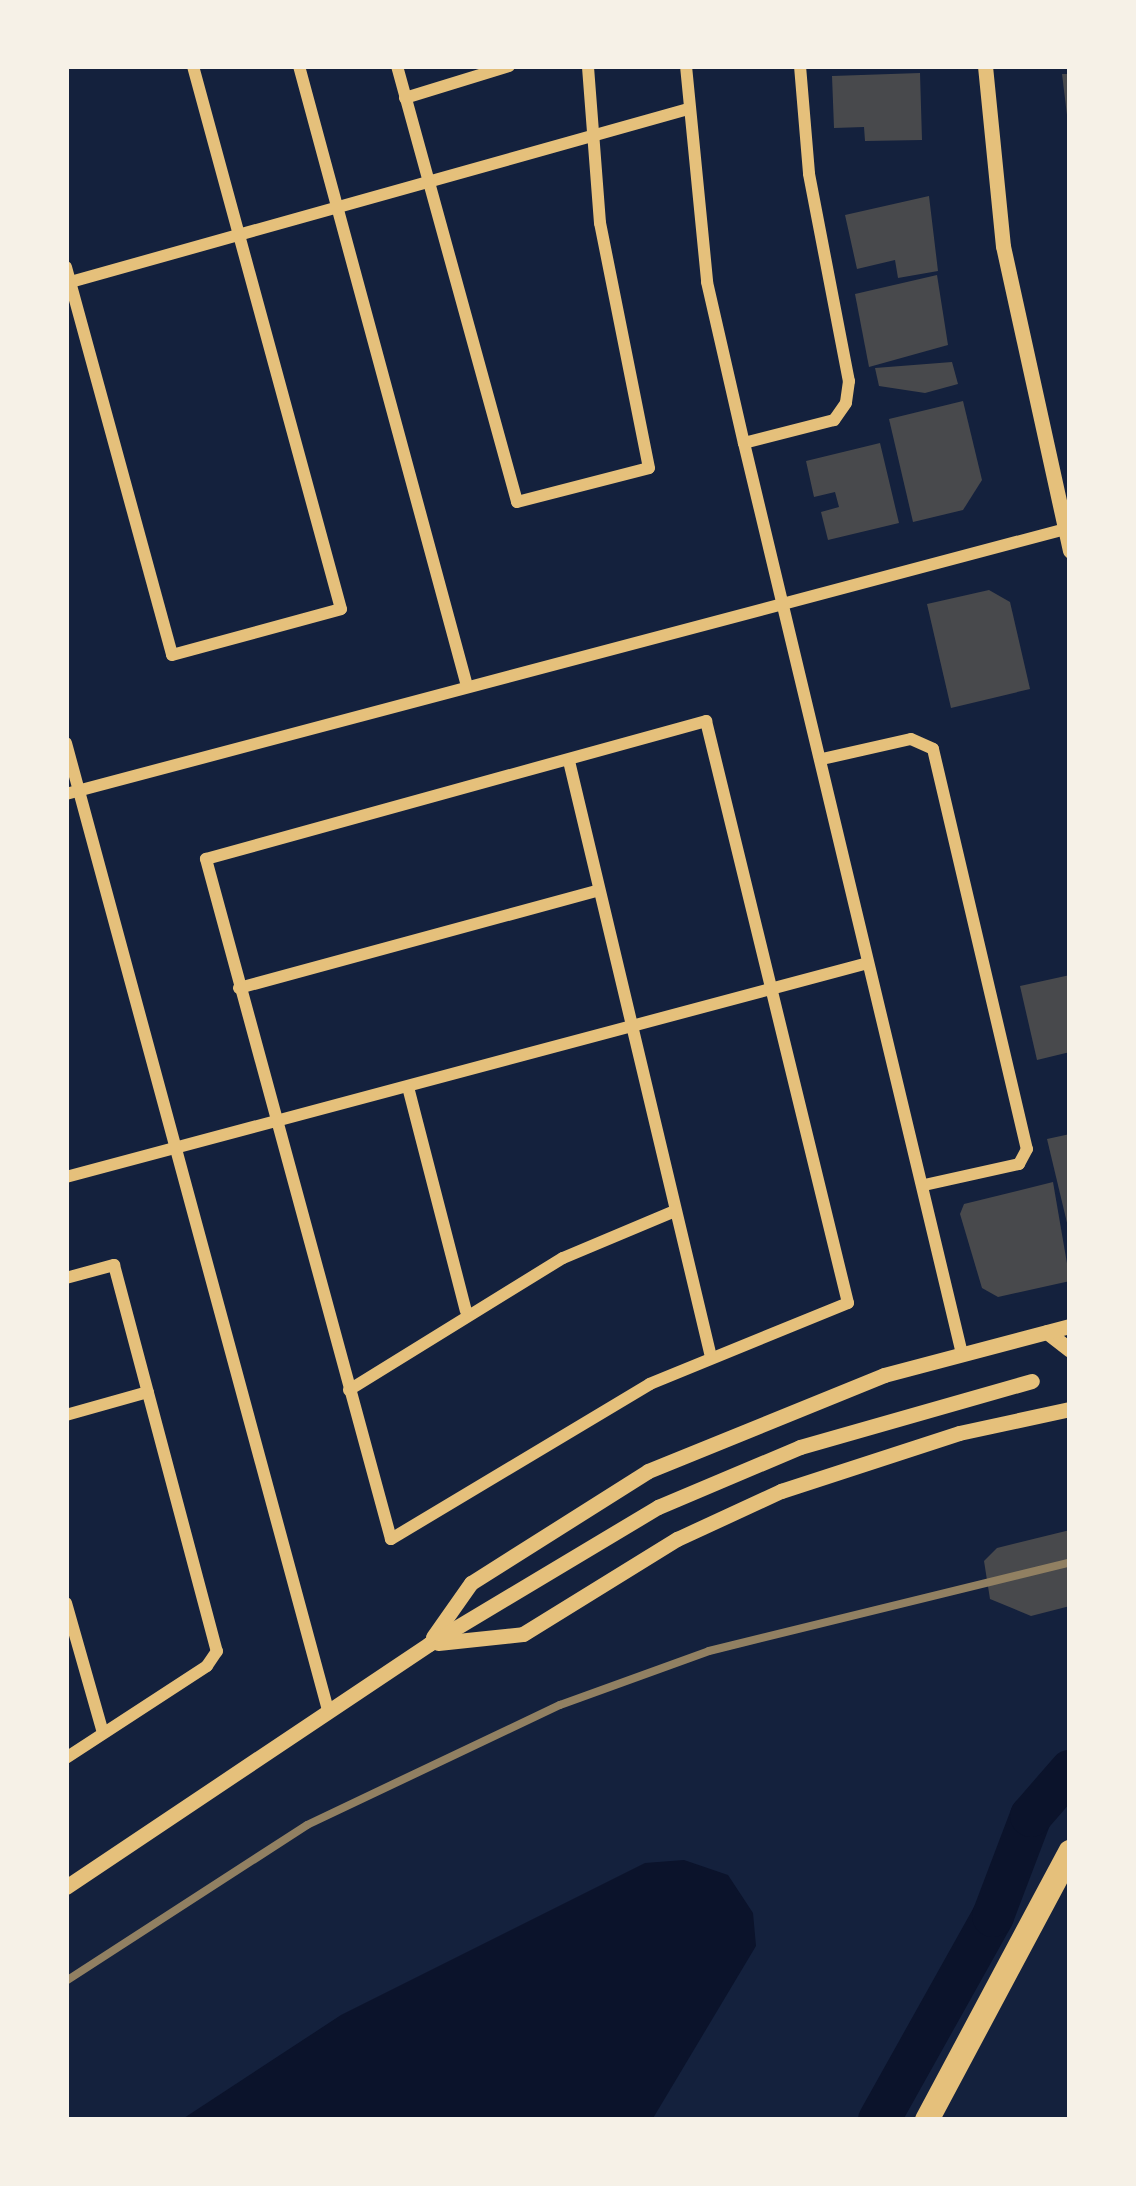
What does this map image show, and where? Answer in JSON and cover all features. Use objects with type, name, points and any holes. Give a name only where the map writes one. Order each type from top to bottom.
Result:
[{"type":"highway","points":[[926,2120],[1070,1852]]},
{"type":"street","points":[[66,267],[172,655],[341,609],[193,66]]},
{"type":"street","points":[[299,66],[467,686]]},
{"type":"street","points":[[397,66],[517,502],[650,467],[590,136],[588,66]]},
{"type":"street","points":[[405,98],[509,66]]},
{"type":"street","points":[[686,66],[707,282],[962,1354]]},
{"type":"street","points":[[744,443],[834,420],[846,403],[849,381],[809,174],[800,66]]},
{"type":"street","points":[[985,66],[1003,246],[1070,551]]},
{"type":"street","points":[[68,283],[688,109]]},
{"type":"street","points":[[72,792],[1067,528]]},
{"type":"street","points":[[706,721],[848,1303],[710,1353],[556,1434],[391,1539],[206,860],[569,761],[706,721]]},
{"type":"street","points":[[822,759],[925,740],[938,771],[1027,1149],[1019,1164],[924,1185]]},
{"type":"street","points":[[66,743],[72,792],[177,1147],[328,1710]]},
{"type":"street","points":[[569,761],[710,1353]]},
{"type":"street","points":[[239,988],[599,890]]},
{"type":"street","points":[[66,1177],[868,963]]},
{"type":"street","points":[[408,1087],[466,1311]]},
{"type":"street","points":[[349,1390],[466,1311],[563,1258],[675,1211]]},
{"type":"street","points":[[66,1278],[114,1265],[217,1651],[207,1666],[66,1758]]},
{"type":"street","points":[[429,1644],[471,1583],[648,1471],[759,1421],[962,1354],[1070,1325]]},
{"type":"street","points":[[1047,1332],[1070,1350]]},
{"type":"street","points":[[66,1887],[429,1644],[658,1507],[800,1447],[1032,1381]]},
{"type":"street","points":[[66,1414],[148,1392]]},
{"type":"street","points":[[429,1644],[523,1634],[677,1539],[781,1491],[958,1432],[1070,1409]]},
{"type":"street","points":[[66,1603],[103,1733]]},
{"type":"water","points":[[684,1860],[728,1875],[753,1913],[756,1946],[652,2120],[181,2120],[341,2015],[645,1863]]},
{"type":"building","points":[[920,73],[922,140],[865,141],[864,127],[834,128],[832,76]]},
{"type":"building","points":[[1062,74],[1070,74],[1070,115],[1067,115]]},
{"type":"building","points":[[929,196],[938,271],[898,278],[895,260],[857,269],[845,215]]},
{"type":"building","points":[[937,275],[948,345],[869,367],[855,294]]},
{"type":"building","points":[[952,362],[958,384],[925,393],[879,386],[875,368]]},
{"type":"building","points":[[963,401],[982,480],[963,510],[913,522],[889,419]]},
{"type":"building","points":[[880,443],[899,523],[828,540],[821,512],[839,507],[835,492],[814,497],[806,461]]},
{"type":"building","points":[[989,590],[1010,602],[1030,689],[951,708],[927,604]]},
{"type":"building","points":[[1070,975],[1070,1052],[1037,1060],[1020,986]]},
{"type":"building","points":[[1070,1134],[1070,1226],[1068,1227],[1047,1139]]},
{"type":"building","points":[[1053,1182],[1070,1281],[998,1297],[982,1288],[960,1214],[964,1204]]},
{"type":"building","points":[[1070,1530],[1070,1606],[1031,1616],[990,1599],[984,1561],[997,1548]]},
{"type":"waterway","points":[[879,2120],[993,1916],[1031,1816],[1070,1771]]},
{"type":"railway","points":[[66,1981],[307,1825],[560,1705],[709,1651],[1070,1562]]}]
